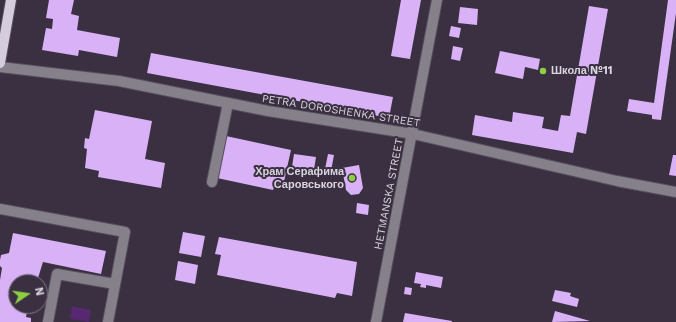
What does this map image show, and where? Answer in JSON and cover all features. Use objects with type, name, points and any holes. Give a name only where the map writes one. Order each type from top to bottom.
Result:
[{"type":"main road","points":[[0,63],[11,0]]},
{"type":"street","name":"HETMANSKA STREET","points":[[376,322],[413,134],[437,0]]},
{"type":"street","name":"PETRA DOROSHENKA STREET","points":[[0,67],[119,81],[268,111],[413,134],[617,182],[676,192]]},
{"type":"street","points":[[212,182],[228,103]]},
{"type":"street","points":[[0,209],[125,232],[108,322]]},
{"type":"street","points":[[48,322],[56,274],[115,284]]},
{"type":"shaded area","points":[[72,306],[91,310],[89,322],[70,319]]},
{"type":"building","points":[[49,0],[74,0],[71,14],[79,16],[77,30],[120,38],[117,57],[79,50],[78,56],[42,50],[46,28],[52,29],[53,19],[46,18]]},
{"type":"building","points":[[401,0],[421,0],[410,59],[391,56]]},
{"type":"building","points":[[668,0],[676,0],[676,13],[661,120],[652,119],[652,115],[627,111],[629,99],[654,103]]},
{"type":"building","points":[[589,6],[608,9],[586,134],[577,132],[573,153],[472,135],[475,115],[512,122],[513,112],[544,117],[542,128],[558,131],[561,115],[570,116]]},
{"type":"building","points":[[460,7],[478,9],[477,25],[458,23]]},
{"type":"building","points":[[451,26],[461,28],[459,38],[449,36]]},
{"type":"building","points":[[453,46],[463,48],[460,61],[451,59]]},
{"type":"building","points":[[500,51],[540,59],[538,70],[525,67],[523,79],[495,73]]},
{"type":"building","points":[[151,53],[393,97],[389,118],[147,73]]},
{"type":"building","points":[[95,110],[152,121],[145,159],[165,163],[161,188],[98,177],[99,171],[85,168],[87,149],[84,148],[85,138],[89,139]]},
{"type":"building","points":[[226,136],[291,150],[283,186],[275,185],[273,190],[217,178]]},
{"type":"building","points":[[294,154],[316,157],[313,176],[291,173]]},
{"type":"building","points":[[328,154],[334,155],[331,171],[325,169]]},
{"type":"building","points":[[673,155],[676,155],[676,176],[669,175]]},
{"type":"building","name":"Храм Серафима Саровського","points":[[359,165],[363,188],[359,194],[351,195],[346,190],[342,168]]},
{"type":"building","points":[[357,203],[369,205],[368,215],[356,213]]},
{"type":"building","points":[[183,232],[205,236],[201,257],[179,253]]},
{"type":"building","points":[[13,233],[106,251],[101,274],[43,262],[39,274],[8,274],[8,314],[27,314],[26,317],[31,318],[31,322],[0,322],[0,280],[2,268],[0,266],[0,260],[1,255],[9,253]]},
{"type":"building","points":[[219,237],[357,262],[352,296],[337,293],[335,298],[217,275],[221,255],[215,254]]},
{"type":"building","points":[[178,261],[198,265],[195,284],[175,280]]},
{"type":"building","points":[[416,272],[443,277],[441,288],[426,285],[426,288],[420,287],[421,284],[414,283]]},
{"type":"building","points":[[405,287],[412,288],[411,295],[404,294]]},
{"type":"building","points":[[555,290],[571,293],[570,296],[579,299],[577,307],[552,301]]},
{"type":"building","points":[[555,311],[590,321],[552,322]]},
{"type":"building","points":[[405,313],[452,321],[452,322],[403,322]]},
{"type":"place","name":"Школа №11","points":[[543,71]]},
{"type":"place","name":"Храм Серафима Саровського","points":[[352,178]]}]
